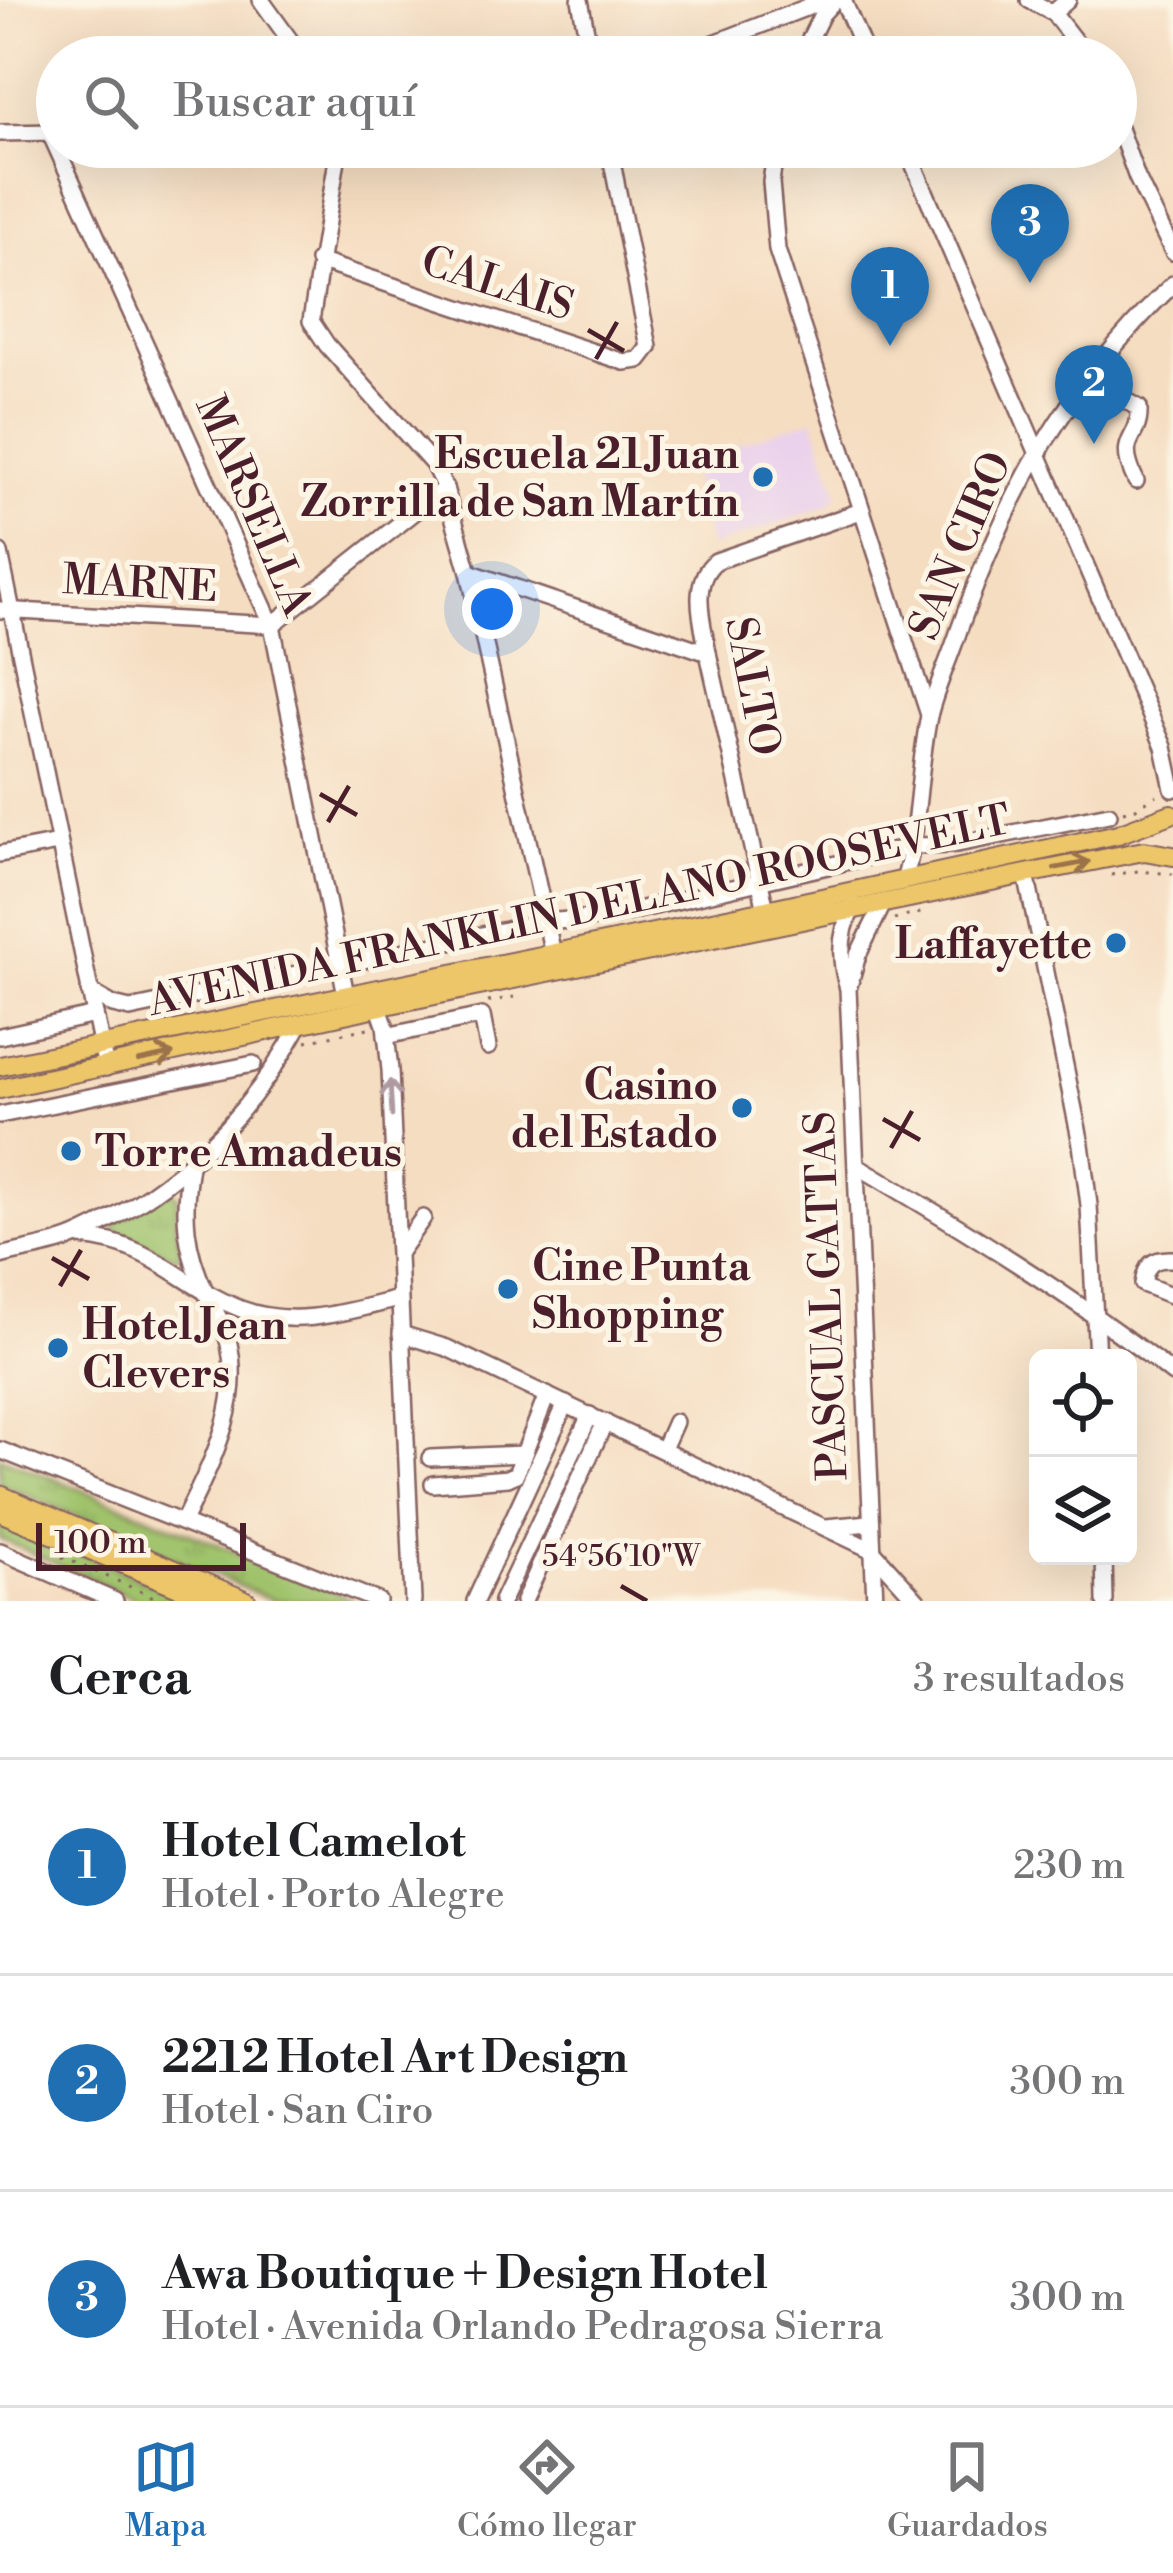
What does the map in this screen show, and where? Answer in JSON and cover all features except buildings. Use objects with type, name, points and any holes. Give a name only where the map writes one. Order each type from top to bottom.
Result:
[{"type":"main road","points":[[1172,813],[1166,834],[1173,854]]},
{"type":"main road","name":"AVENIDA FRANKLIN DELANO ROOSEVELT","points":[[0,1066],[346,995],[381,1015],[553,954],[1118,834],[1172,813]]},
{"type":"main road","name":"AVENIDA FRANKLIN DELANO ROOSEVELT","points":[[0,1089],[300,1024],[381,1015],[1026,874],[1144,851],[1173,854]]},
{"type":"main road","points":[[0,1495],[247,1601]]},
{"type":"main road","points":[[0,1512],[212,1601]]},
{"type":"street","points":[[261,0],[287,36]]},
{"type":"street","points":[[580,0],[587,36]]},
{"type":"street","points":[[736,36],[835,0]]},
{"type":"street","points":[[811,36],[835,0]]},
{"type":"street","points":[[835,0],[855,36]]},
{"type":"street","points":[[1029,0],[1053,13],[1071,36]]},
{"type":"street","points":[[1053,13],[1068,0]]},
{"type":"street","points":[[0,133],[36,132]]},
{"type":"street","name":"MARSELLA","points":[[70,168],[272,625],[346,995]]},
{"type":"street","points":[[335,168],[310,321],[434,464],[445,488],[469,572],[553,954]]},
{"type":"street","name":"CALAIS","points":[[318,261],[624,362],[639,360],[649,347],[613,168]]},
{"type":"street","points":[[773,168],[777,250],[929,715]]},
{"type":"street","points":[[915,168],[1168,753],[1173,789]]},
{"type":"street","points":[[1133,168],[1173,252]]},
{"type":"street","name":"SAN CIRO","points":[[905,878],[914,845],[929,715],[998,526],[1037,452],[1087,378],[1173,284]]},
{"type":"street","points":[[1087,378],[1138,408],[1140,417],[1125,444],[1126,460],[1136,481]]},
{"type":"street","name":"MARNE","points":[[6,611],[272,625],[445,488]]},
{"type":"street","name":"SALTO","points":[[766,910],[708,653],[701,602],[706,568],[862,511]]},
{"type":"street","points":[[0,554],[6,611],[106,1068]]},
{"type":"street","points":[[469,572],[708,653]]},
{"type":"street","name":"AVENIDA FRANKLIN DELANO ROOSEVELT","points":[[89,991],[130,1009],[544,922],[607,917],[914,845],[952,845],[1109,814]]},
{"type":"street","points":[[0,854],[58,844]]},
{"type":"street","points":[[851,910],[867,895],[913,884],[928,874]]},
{"type":"street","points":[[1026,874],[1081,1144],[1097,1349]]},
{"type":"street","name":"PASCUAL GATTAS","points":[[848,989],[858,955],[884,904]]},
{"type":"street","name":"PASCUAL GATTAS","points":[[851,910],[842,929],[843,973],[848,989],[874,1601]]},
{"type":"street","points":[[413,1601],[397,1216],[381,1015],[482,1010],[488,1047]]},
{"type":"street","name":"AVENIDA FRANKLIN DELANO ROOSEVELT","points":[[0,1036],[94,1015]]},
{"type":"street","points":[[0,1256],[77,1237],[190,1166],[260,1089],[300,1024]]},
{"type":"street","points":[[247,1038],[260,1089]]},
{"type":"street","points":[[0,1115],[253,1064]]},
{"type":"street","points":[[856,1165],[974,1233],[1096,1314],[1173,1374]]},
{"type":"street","points":[[183,1522],[229,1408],[231,1359],[228,1339],[185,1231],[190,1166]]},
{"type":"street","points":[[397,1216],[410,1221],[423,1218],[398,1255]]},
{"type":"street","points":[[77,1237],[136,1249],[242,1310],[299,1319],[398,1299]]},
{"type":"street","points":[[1173,1259],[1155,1260],[1146,1268],[1144,1284],[1173,1296]]},
{"type":"street","points":[[401,1334],[447,1348],[872,1550],[918,1601]]},
{"type":"street","points":[[433,1484],[515,1474],[547,1395]]},
{"type":"street","points":[[475,1601],[566,1404]]},
{"type":"street","points":[[502,1601],[597,1419]]},
{"type":"street","points":[[524,1601],[597,1419]]},
{"type":"street","points":[[663,1449],[675,1421]]},
{"type":"street","points":[[0,1450],[378,1601]]},
{"type":"street","points":[[430,1458],[523,1454]]},
{"type":"street","points":[[826,1527],[870,1522]]},
{"type":"street","points":[[0,1551],[115,1601]]},
{"type":"street","points":[[1104,1565],[1105,1601]]},
{"type":"path","points":[[1098,877],[1138,871],[1173,874]]},
{"type":"path","points":[[875,923],[941,909]]},
{"type":"path","points":[[482,1010],[529,993]]},
{"type":"path","points":[[290,1044],[381,1015]]},
{"type":"path","points":[[60,1556],[163,1601]]},
{"type":"shaded area","name":"Escuela 21 Juan Zorrilla de San Martín","points":[[813,419],[838,494],[829,505],[710,547],[689,461]]},
{"type":"green space","points":[[169,1190],[178,1196],[181,1252],[176,1258],[114,1230],[116,1223]]},
{"type":"green space","points":[[0,1457],[355,1601],[275,1601],[0,1484]]},
{"type":"green space","points":[[0,1519],[192,1601],[140,1601],[0,1539]]},
{"type":"place","name":"Awa Boutique + Design Hotel","points":[[1030,283]]},
{"type":"place","name":"Hotel Camelot","points":[[890,346]]},
{"type":"place","name":"2212 Hotel Art Design","points":[[1094,444]]},
{"type":"place","name":"Escuela 21 Juan Zorrilla de San Martín","points":[[763,477]]},
{"type":"place","name":"Laffayette","points":[[1116,943]]},
{"type":"place","name":"Casino del Estado","points":[[742,1108]]},
{"type":"place","name":"Torre Amadeus","points":[[71,1151]]},
{"type":"place","name":"Cine Punta Shopping","points":[[508,1289]]},
{"type":"place","name":"Hotel Jean Clevers","points":[[58,1348]]}]
